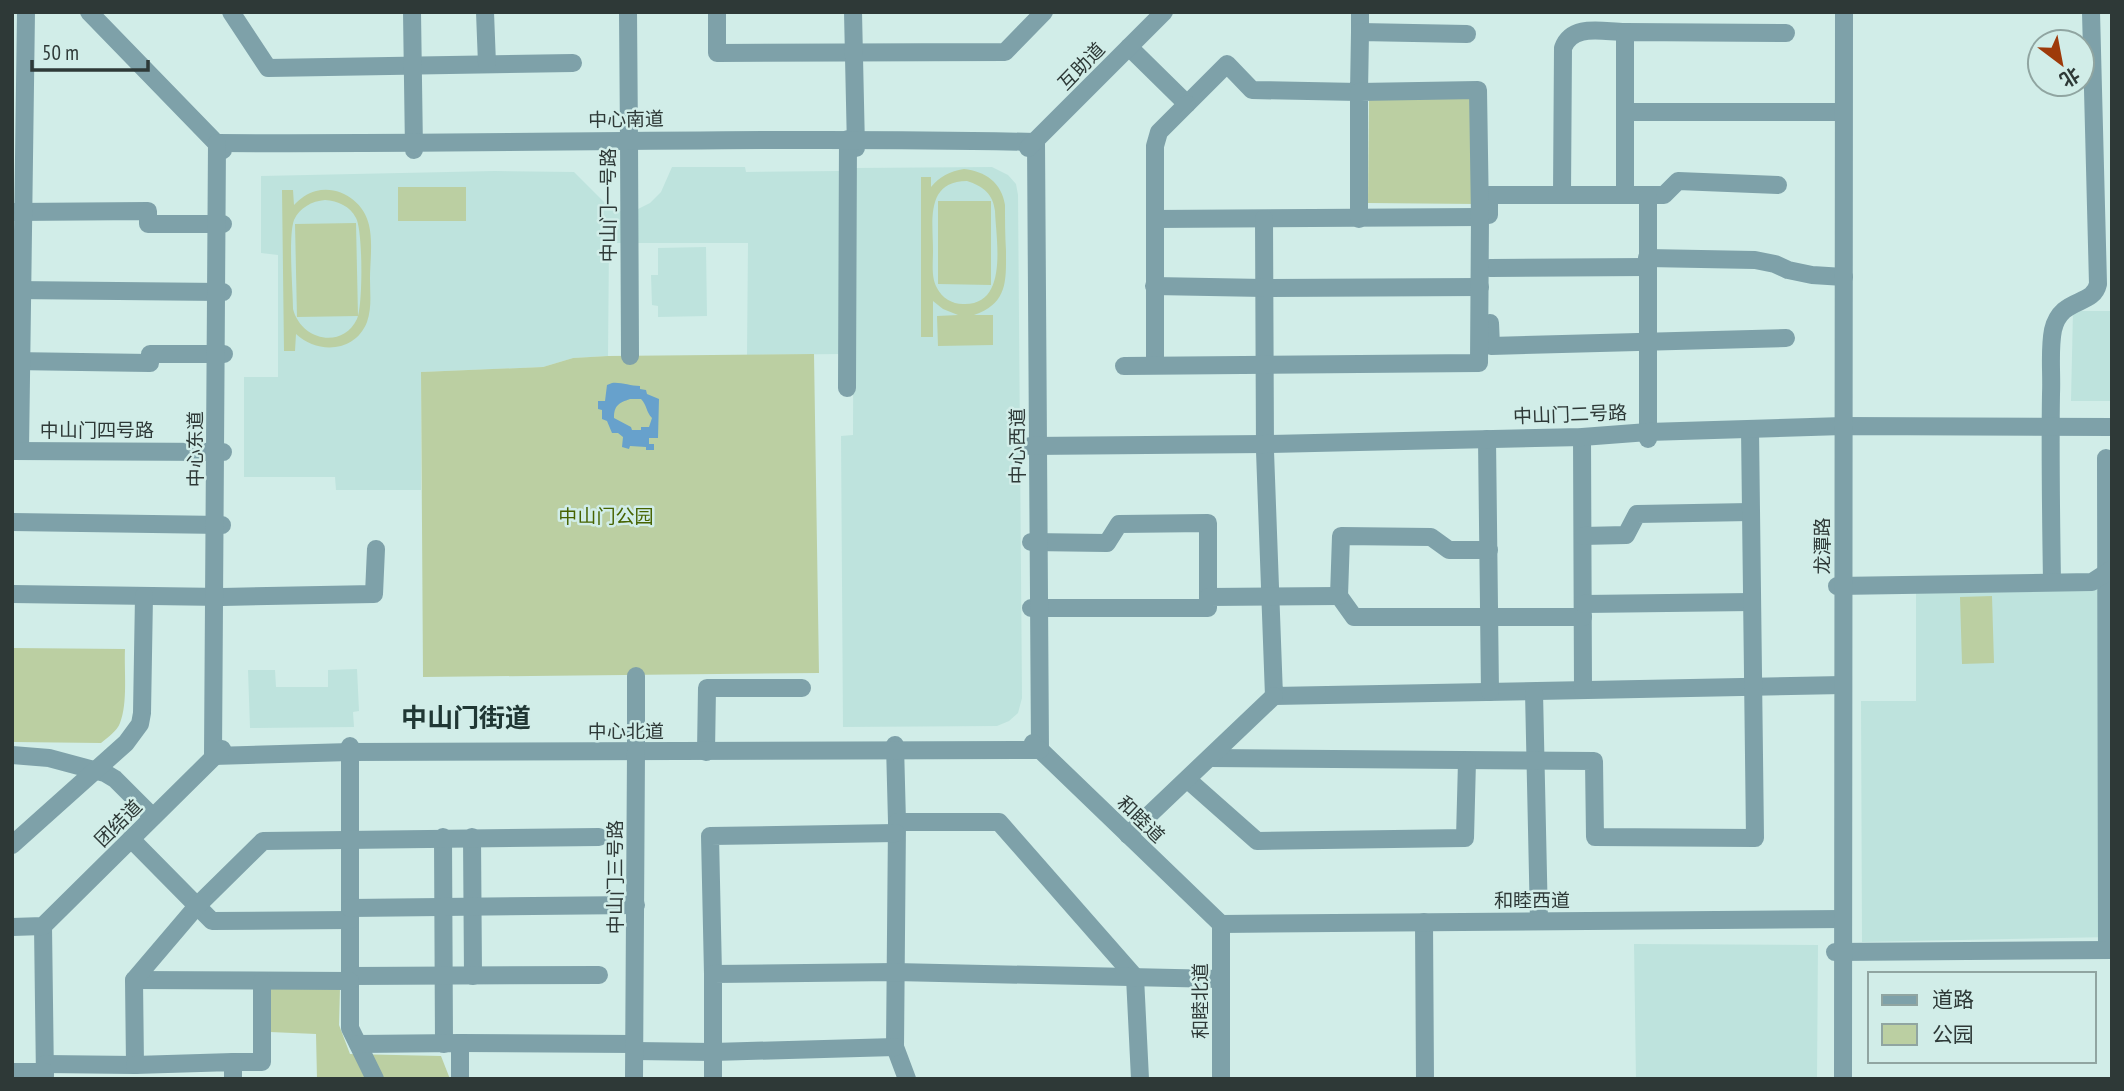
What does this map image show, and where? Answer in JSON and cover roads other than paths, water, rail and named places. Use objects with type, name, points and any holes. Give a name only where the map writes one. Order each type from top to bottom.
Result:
[{"type":"street","points":[[16,447],[18,50],[26,12]]},
{"type":"street","points":[[89,12],[221,147]]},
{"type":"street","points":[[231,12],[268,68],[573,64]]},
{"type":"street","points":[[412,12],[414,147]]},
{"type":"street","points":[[485,12],[487,64]]},
{"type":"street","name":"中山门一号路","points":[[628,12],[630,356]]},
{"type":"street","points":[[717,12],[717,53],[1005,52],[1045,12]]},
{"type":"street","points":[[847,387],[853,12]]},
{"type":"street","name":"互助道","points":[[1032,146],[1164,12]]},
{"type":"street","points":[[1359,219],[1360,12]]},
{"type":"street","points":[[1581,12],[1581,31]]},
{"type":"street","name":"龙潭路","points":[[1835,1079],[1839,952],[1840,685],[1840,112],[1837,12]]},
{"type":"street","name":"龙潭路","points":[[1840,112],[1844,12]]},
{"type":"street","points":[[2052,582],[2052,333],[2064,309],[2089,298],[2096,291],[2098,284],[2091,12]]},
{"type":"street","points":[[1562,194],[1563,48],[1569,37],[1581,31],[1786,33]]},
{"type":"street","points":[[1360,32],[1466,34]]},
{"type":"street","points":[[1625,32],[1625,195]]},
{"type":"street","points":[[1129,47],[1187,104]]},
{"type":"street","points":[[1124,366],[1479,363],[1478,90],[1252,90],[1227,64],[1163,127],[1156,138],[1155,365]]},
{"type":"street","points":[[1625,112],[1840,112]]},
{"type":"street","name":"中心南道","points":[[221,147],[852,144],[1032,146]]},
{"type":"street","name":"中心西道","points":[[1032,146],[1036,747]]},
{"type":"street","name":"中心东道","points":[[217,752],[221,147]]},
{"type":"street","points":[[1778,184],[1678,181],[1664,195],[1489,195],[1491,345],[1786,338]]},
{"type":"street","points":[[1648,195],[1648,435]]},
{"type":"street","points":[[18,211],[148,211],[148,224],[220,223]]},
{"type":"street","points":[[1155,219],[1480,217]]},
{"type":"street","points":[[1264,219],[1265,447],[1274,696]]},
{"type":"street","points":[[1490,268],[1755,260],[1812,275],[1840,276]]},
{"type":"street","points":[[1154,286],[1480,287]]},
{"type":"street","points":[[18,290],[220,292]]},
{"type":"street","points":[[17,361],[150,363],[150,354],[220,354]]},
{"type":"street","name":"中山门二号路","points":[[1034,450],[1582,440],[1648,435],[1840,430],[1951,432],[2112,427]]},
{"type":"street","name":"中山门二号路","points":[[2051,430],[2112,434]]},
{"type":"street","points":[[1211,758],[1594,761],[1595,837],[1755,838],[1750,432]]},
{"type":"street","points":[[1582,440],[1583,690]]},
{"type":"street","points":[[1487,442],[1490,692]]},
{"type":"street","name":"中山门四号路","points":[[16,447],[219,448]]},
{"type":"street","points":[[1839,952],[2109,950],[2110,570],[2106,458]]},
{"type":"street","points":[[1583,536],[1626,535],[1637,514],[1750,512]]},
{"type":"street","points":[[12,522],[219,526]]},
{"type":"street","points":[[1035,542],[1107,543],[1119,524],[1208,523],[1208,608],[1035,608]]},
{"type":"street","points":[[1489,550],[1449,550],[1431,537],[1341,536],[1339,596],[1354,617],[1490,617],[1752,602]]},
{"type":"street","points":[[12,594],[218,597],[374,594],[376,550]]},
{"type":"street","points":[[1840,586],[2092,582],[2110,570]]},
{"type":"street","points":[[12,845],[126,743],[140,724],[143,700],[144,596]]},
{"type":"street","points":[[1208,597],[1339,596]]},
{"type":"street","name":"中山门三号路","points":[[634,1079],[636,676]]},
{"type":"street","points":[[1128,835],[1274,696],[1840,685]]},
{"type":"street","points":[[706,748],[707,688],[802,688]]},
{"type":"street","points":[[1534,692],[1539,921]]},
{"type":"street","name":"中心北道","points":[[217,752],[350,749],[1036,747]]},
{"type":"street","name":"和睦道","points":[[1036,747],[1221,924]]},
{"type":"street","points":[[350,749],[350,1028],[375,1079]]},
{"type":"street","points":[[895,749],[895,1047],[907,1079]]},
{"type":"street","name":"团结道","points":[[43,926],[217,752]]},
{"type":"street","points":[[12,755],[50,758],[105,773],[115,779],[153,817]]},
{"type":"street","points":[[1188,780],[1257,841],[1465,838],[1467,761]]},
{"type":"street","points":[[713,1079],[710,836],[999,822],[1135,977],[1140,1079]]},
{"type":"street","points":[[443,837],[443,976],[452,1044],[460,1079]]},
{"type":"street","points":[[472,837],[473,976]]},
{"type":"street","points":[[135,1065],[134,980],[198,906],[263,841],[599,837]]},
{"type":"street","points":[[131,839],[212,921],[443,907],[636,905]]},
{"type":"street","name":"和睦西道","points":[[1221,924],[1839,919]]},
{"type":"street","points":[[1424,922],[1425,1079]]},
{"type":"street","name":"和睦北道","points":[[1221,924],[1221,1079]]},
{"type":"street","points":[[12,927],[43,926],[45,1072]]},
{"type":"street","name":"龙潭路","points":[[1839,952],[1843,1079]]},
{"type":"street","points":[[713,974],[895,972],[1220,979]]},
{"type":"street","points":[[134,980],[262,981],[599,975]]},
{"type":"street","points":[[12,1072],[135,1065],[233,1070],[262,1062],[262,981]]},
{"type":"street","points":[[358,1044],[635,1048],[713,1052],[895,1047]]},
{"type":"water","points":[[615,383],[640,386],[647,394],[659,399],[658,438],[649,438],[649,444],[654,444],[654,450],[646,450],[646,447],[622,447],[623,437],[612,433],[607,421],[602,419],[602,410],[598,409],[598,401],[605,401],[607,385]],"holes":[[[641,399],[652,418],[649,427],[632,430],[614,418],[616,407],[620,403]]]},
{"type":"district","name":"中山门街道","points":[[466,717]]},
{"type":"park label","name":"中山门公园","points":[[606,516]]}]
